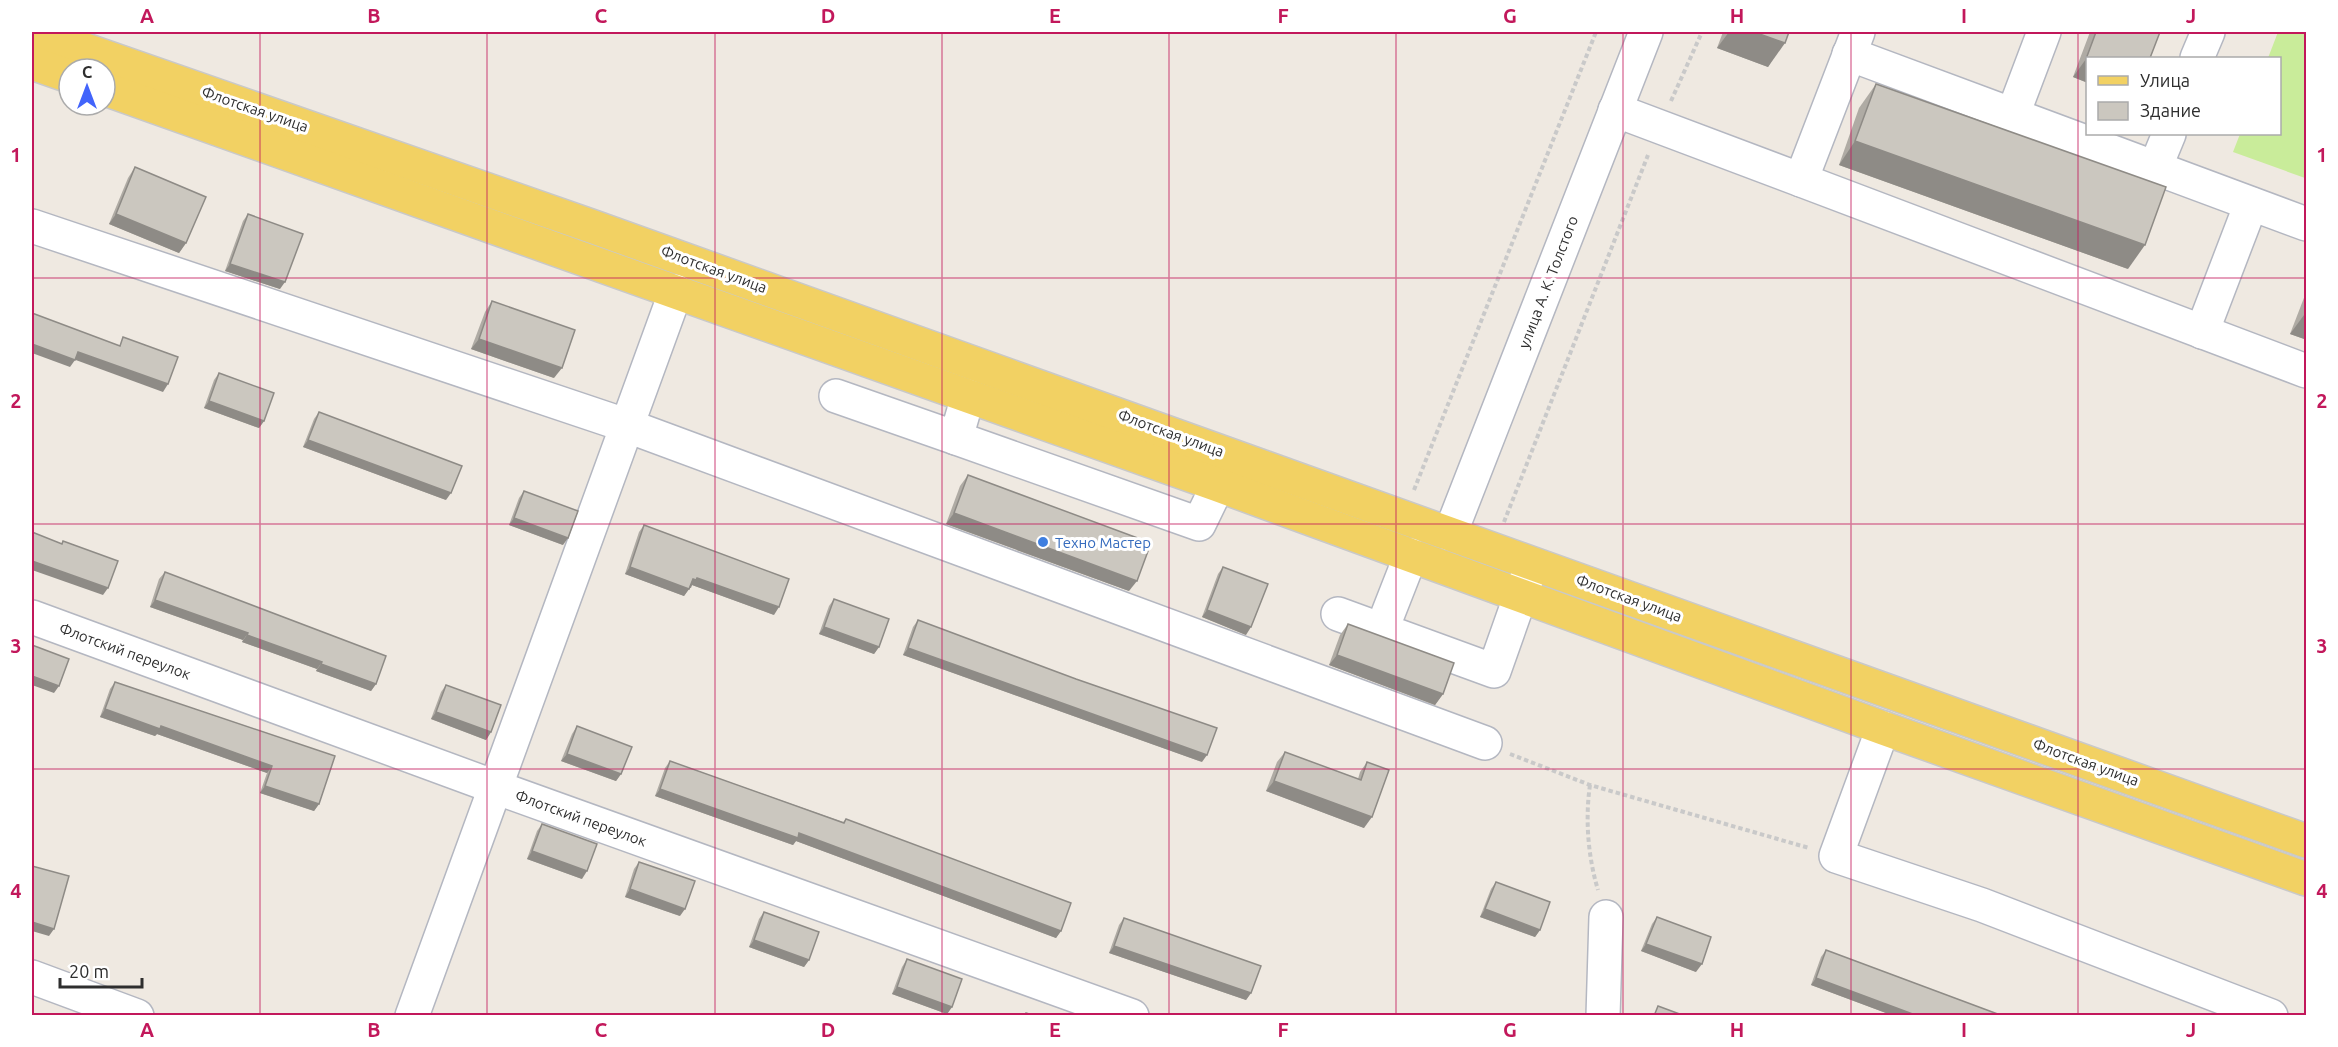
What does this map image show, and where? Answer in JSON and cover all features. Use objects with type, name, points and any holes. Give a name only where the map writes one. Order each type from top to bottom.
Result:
[{"type":"main road","name":"Флотская улица","points":[[34,32],[613,233],[2307,841]]},
{"type":"main road","points":[[32,63],[57,72]]},
{"type":"main road","name":"Флотская улица","points":[[117,93],[1218,485],[1883,728],[2307,879]]},
{"type":"street","name":"улица А. К. Толстого","points":[[1450,534],[1646,32]]},
{"type":"street","points":[[2013,114],[2044,32]]},
{"type":"street","points":[[2197,57],[2208,32]]},
{"type":"street","points":[[1801,180],[1853,43],[2013,114],[2307,224]]},
{"type":"street","points":[[1615,110],[2307,371]]},
{"type":"street","points":[[2155,168],[2169,135]]},
{"type":"street","points":[[2202,332],[2251,204]]},
{"type":"street","points":[[32,226],[628,426],[1485,743]]},
{"type":"street","points":[[412,1016],[676,291]]},
{"type":"street","points":[[836,396],[1198,524],[1218,485]]},
{"type":"street","points":[[956,438],[968,396]]},
{"type":"street","points":[[1382,629],[1411,555]]},
{"type":"street","points":[[1338,614],[1494,671],[1533,563]]},
{"type":"street","name":"Флотский переулок","points":[[32,617],[495,787],[1132,1016]]},
{"type":"street","points":[[1883,728],[1836,856],[1982,905],[2271,1016]]},
{"type":"street","points":[[1603,1016],[1606,917]]},
{"type":"street","points":[[32,977],[137,1016]]},
{"type":"path","points":[[1413,491],[1596,32]]},
{"type":"path","points":[[1503,523],[1660,127],[1702,32]]},
{"type":"path","points":[[1485,743],[1590,785],[1836,856]]},
{"type":"path","points":[[1590,785],[1588,824],[1592,871],[1606,917]]},
{"type":"green space","points":[[2278,32],[2306,32],[2305,178],[2233,152],[2240,135],[2281,135],[2281,57],[2268,57]]},
{"type":"building","points":[[1754,32],[1789,32],[1785,43]]},
{"type":"building","points":[[2096,32],[2160,32],[2150,57],[2087,57]]},
{"type":"building","points":[[1876,84],[2166,187],[2145,245],[1855,141]]},
{"type":"building","points":[[135,167],[206,197],[186,243],[116,214]]},
{"type":"building","points":[[248,214],[303,234],[285,282],[230,264]]},
{"type":"building","points":[[492,301],[575,330],[562,368],[479,339]]},
{"type":"building","points":[[32,313],[120,346],[123,337],[178,357],[168,384],[78,352],[75,360],[32,344]]},
{"type":"building","points":[[219,373],[274,393],[264,421],[209,401]]},
{"type":"building","points":[[319,412],[462,466],[451,493],[308,440]]},
{"type":"building","points":[[968,475],[1151,543],[1137,581],[954,513]]},
{"type":"building","points":[[524,491],[578,511],[568,538],[514,518]]},
{"type":"building","points":[[644,525],[789,579],[779,607],[697,578],[693,579],[689,589],[630,567]]},
{"type":"building","points":[[32,532],[118,561],[108,588],[32,561]]},
{"type":"building","points":[[1223,567],[1268,584],[1251,627],[1207,610]]},
{"type":"building","points":[[165,572],[386,656],[376,684],[247,635],[248,633],[155,600]]},
{"type":"building","points":[[834,599],[889,619],[879,647],[824,627]]},
{"type":"building","points":[[918,620],[1076,679],[1217,728],[1207,755],[908,648]]},
{"type":"building","points":[[1348,624],[1454,663],[1443,694],[1337,655]]},
{"type":"building","points":[[32,645],[69,659],[59,686],[32,676]]},
{"type":"building","points":[[115,682],[335,756],[319,804],[265,786],[272,766],[161,726],[160,729],[105,709]]},
{"type":"building","points":[[446,685],[501,705],[491,732],[436,712]]},
{"type":"building","points":[[577,726],[632,747],[621,774],[567,754]]},
{"type":"building","points":[[1285,752],[1361,780],[1367,762],[1389,770],[1372,817],[1274,781]]},
{"type":"building","points":[[670,761],[844,823],[846,819],[1071,903],[1061,931],[799,833],[798,838],[660,789]]},
{"type":"building","points":[[542,824],[597,844],[587,871],[532,851]]},
{"type":"building","points":[[639,862],[695,881],[685,909],[630,889]]},
{"type":"building","points":[[32,866],[69,876],[54,929],[32,922]]},
{"type":"building","points":[[1496,882],[1550,902],[1540,930],[1485,909]]},
{"type":"building","points":[[764,912],[819,932],[809,960],[754,940]]},
{"type":"building","points":[[1657,917],[1711,937],[1702,964],[1646,944]]},
{"type":"building","points":[[1124,918],[1261,966],[1251,993],[1114,946]]},
{"type":"building","points":[[1826,950],[2003,1016],[1918,1016],[1816,978]]},
{"type":"building","points":[[907,959],[962,979],[952,1007],[897,987]]},
{"type":"building","points":[[1658,1006],[1685,1016],[1654,1016]]},
{"type":"place","name":"Техно Мастер","points":[[1043,542]]}]
